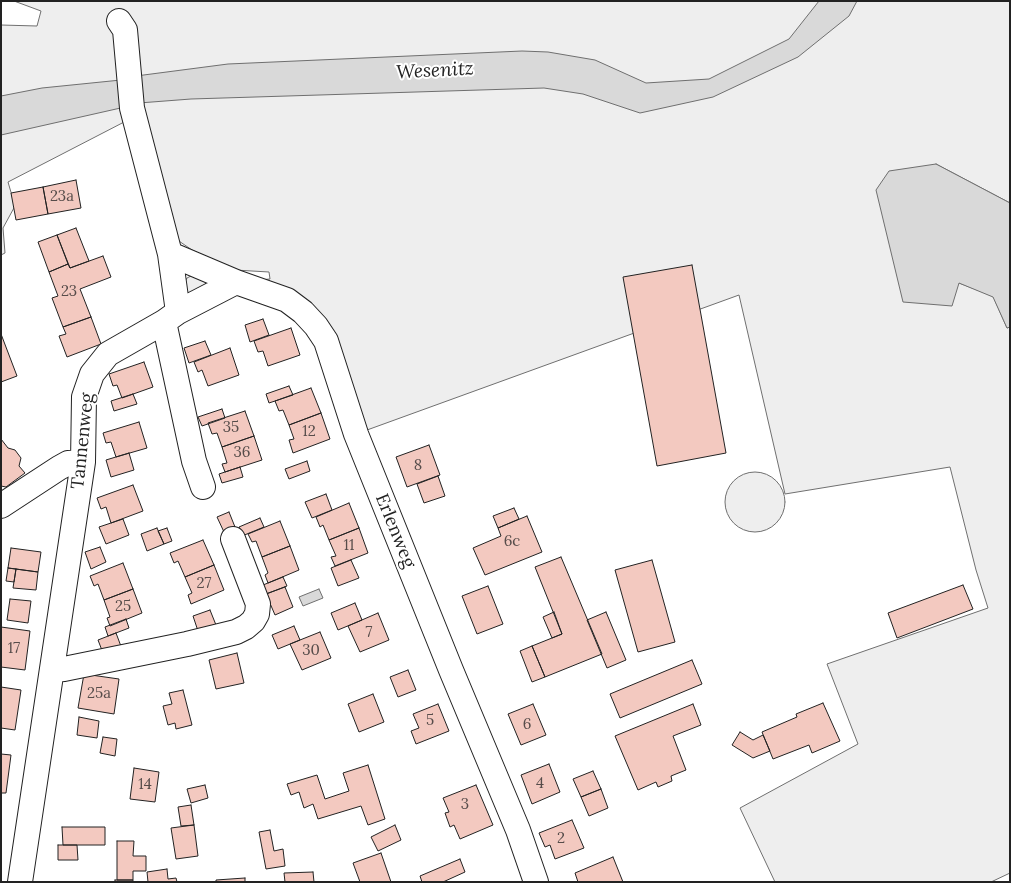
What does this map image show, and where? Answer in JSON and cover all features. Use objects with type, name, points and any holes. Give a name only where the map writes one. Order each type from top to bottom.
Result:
[{"type":"street","points":[[119,21],[125,30],[132,108],[170,254],[171,317],[194,461],[203,487]]},
{"type":"street","name":"Erlenweg","points":[[170,254],[236,282],[286,300],[303,312],[326,341],[356,434],[518,830],[536,882]]},
{"type":"street","points":[[171,317],[236,282]]},
{"type":"street","name":"Tannenweg","points":[[20,882],[82,462],[84,397],[92,374],[108,354],[171,317]]},
{"type":"street","points":[[1,506],[68,463],[82,462]]},
{"type":"street","points":[[52,670],[187,644],[236,632],[253,621],[257,614],[258,604],[233,539]]},
{"type":"shaded area","points":[[14,1],[1010,1],[1010,203],[936,164],[959,283],[993,296],[1007,328],[1010,327],[1010,873],[991,882],[775,882],[740,808],[858,744],[827,664],[988,608],[976,570],[950,467],[785,494],[739,295],[356,434],[316,326],[236,282],[270,279],[269,272],[235,270],[192,250],[176,239],[128,120],[8,182],[15,206],[3,228],[5,253],[1,255],[1,25],[37,26],[41,11]]},
{"type":"shaded area","points":[[193,275],[208,279],[205,285],[186,295],[184,283],[187,278]]},
{"type":"shaded area","points":[[755,472],[771,477],[776,481],[780,486],[785,502],[780,518],[776,523],[771,527],[755,532],[739,527],[734,523],[730,518],[725,502],[730,486],[734,481],[739,477]]},
{"type":"water","name":"Wesenitz","points":[[819,1],[857,1],[849,16],[798,57],[713,97],[640,113],[583,94],[544,88],[191,99],[139,103],[136,76],[228,64],[522,51],[548,52],[595,60],[646,83],[709,79],[789,39]]},
{"type":"water","points":[[121,80],[125,107],[1,135],[1,96],[42,88]]},
{"type":"water","points":[[936,164],[1010,203],[1010,327],[1007,328],[993,297],[959,283],[952,306],[903,302],[876,190],[889,171]]},
{"type":"water","points":[[319,589],[323,598],[303,606],[299,597]]},
{"type":"building","points":[[76,180],[81,208],[48,214],[43,187]]},
{"type":"building","points":[[43,187],[48,214],[16,220],[11,193]]},
{"type":"building","points":[[76,228],[89,261],[70,268],[57,235]]},
{"type":"building","points":[[57,235],[68,264],[49,272],[38,242]]},
{"type":"building","points":[[103,256],[111,277],[80,289],[91,317],[63,327],[52,298],[58,296],[49,272],[68,264],[70,268]]},
{"type":"building","points":[[692,265],[726,453],[657,466],[623,277]]},
{"type":"building","points":[[91,317],[101,344],[67,357],[59,336],[66,334],[63,327]]},
{"type":"building","points":[[263,319],[269,335],[250,342],[245,325]]},
{"type":"building","points":[[291,328],[300,355],[268,366],[263,351],[258,352],[254,341]]},
{"type":"building","points":[[1,334],[17,376],[1,382]]},
{"type":"building","points":[[205,341],[211,355],[189,363],[184,348]]},
{"type":"building","points":[[230,348],[239,375],[208,386],[202,370],[198,372],[194,362]]},
{"type":"building","points":[[144,362],[153,387],[122,398],[117,385],[113,386],[109,374]]},
{"type":"building","points":[[289,386],[293,395],[269,403],[266,394]]},
{"type":"building","points":[[311,388],[321,413],[289,425],[283,410],[279,411],[275,401]]},
{"type":"building","points":[[133,394],[137,404],[114,411],[111,401]]},
{"type":"building","points":[[222,409],[225,418],[202,426],[198,417]]},
{"type":"building","points":[[245,411],[254,436],[222,447],[217,433],[212,434],[208,423]]},
{"type":"building","points":[[321,413],[330,439],[293,453],[289,440],[294,439],[289,425]]},
{"type":"building","points":[[139,422],[147,448],[116,457],[111,442],[106,443],[103,433]]},
{"type":"building","points":[[254,436],[262,460],[225,472],[222,464],[227,463],[222,447]]},
{"type":"building","points":[[1,439],[8,448],[15,450],[21,458],[19,466],[25,473],[6,487],[1,486]]},
{"type":"building","points":[[429,445],[440,475],[407,487],[396,457]]},
{"type":"building","points":[[129,453],[134,470],[111,477],[106,460]]},
{"type":"building","points":[[307,461],[310,471],[289,479],[285,469]]},
{"type":"building","points":[[240,467],[243,477],[222,483],[219,474]]},
{"type":"building","points":[[438,476],[445,496],[424,503],[417,484]]},
{"type":"building","points":[[133,485],[143,511],[111,523],[106,507],[101,509],[97,498]]},
{"type":"building","points":[[326,494],[332,510],[312,518],[305,502]]},
{"type":"building","points":[[349,503],[359,528],[329,540],[323,525],[320,527],[316,517]]},
{"type":"building","points":[[514,508],[519,519],[498,528],[493,516]]},
{"type":"building","points":[[229,512],[235,527],[224,532],[217,517]]},
{"type":"building","points":[[527,516],[542,552],[485,575],[473,548],[501,536],[498,528]]},
{"type":"building","points":[[260,518],[264,527],[242,536],[239,527]]},
{"type":"building","points":[[123,519],[129,535],[106,544],[99,527]]},
{"type":"building","points":[[280,521],[290,546],[262,557],[256,541],[252,542],[248,534]]},
{"type":"building","points":[[157,528],[164,544],[147,551],[141,534]]},
{"type":"building","points":[[167,528],[172,541],[164,544],[158,531]]},
{"type":"building","points":[[359,528],[368,553],[335,566],[331,557],[336,556],[329,540]]},
{"type":"building","points":[[203,540],[214,565],[185,577],[178,561],[174,563],[170,553]]},
{"type":"building","points":[[290,546],[299,570],[268,583],[265,575],[268,573],[262,557]]},
{"type":"building","points":[[100,547],[106,562],[91,569],[85,552]]},
{"type":"building","points":[[11,548],[41,552],[38,572],[8,568]]},
{"type":"building","points":[[561,557],[602,654],[545,677],[532,646],[562,634],[535,567]]},
{"type":"building","points":[[351,560],[359,578],[338,586],[331,568]]},
{"type":"building","points":[[652,560],[675,642],[638,652],[615,570]]},
{"type":"building","points":[[123,563],[133,589],[104,600],[98,584],[94,586],[90,576]]},
{"type":"building","points":[[214,565],[224,590],[191,604],[188,595],[192,593],[185,577]]},
{"type":"building","points":[[8,568],[16,569],[14,582],[6,581]]},
{"type":"building","points":[[16,569],[38,572],[36,590],[13,588]]},
{"type":"building","points":[[283,577],[287,586],[266,594],[263,585]]},
{"type":"building","points":[[963,585],[973,609],[897,638],[888,613]]},
{"type":"building","points":[[488,586],[503,624],[477,634],[462,596]]},
{"type":"building","points":[[285,587],[293,607],[275,615],[266,594]]},
{"type":"building","points":[[133,589],[142,613],[110,626],[107,618],[110,617],[104,600]]},
{"type":"building","points":[[10,599],[31,601],[28,623],[7,620]]},
{"type":"building","points":[[355,603],[362,620],[338,630],[331,613]]},
{"type":"building","points":[[210,610],[216,625],[198,631],[193,616]]},
{"type":"building","points":[[554,612],[562,634],[552,638],[543,617]]},
{"type":"building","points":[[606,612],[626,660],[607,668],[587,620]]},
{"type":"building","points":[[378,613],[389,640],[360,652],[348,626]]},
{"type":"building","points":[[126,619],[129,628],[108,636],[105,627]]},
{"type":"building","points":[[294,626],[300,640],[278,649],[272,635]]},
{"type":"building","points":[[1,627],[30,631],[25,670],[1,667]]},
{"type":"building","points":[[320,632],[331,658],[302,670],[290,644]]},
{"type":"building","points":[[116,633],[122,649],[103,653],[98,640]]},
{"type":"building","points":[[532,646],[545,677],[532,682],[520,651]]},
{"type":"building","points":[[237,653],[244,683],[216,689],[209,660]]},
{"type":"building","points":[[692,660],[702,684],[620,718],[610,694]]},
{"type":"building","points":[[408,670],[416,690],[398,697],[390,677]]},
{"type":"building","points":[[84,674],[119,679],[114,714],[78,708]]},
{"type":"building","points":[[1,687],[21,690],[15,730],[1,728]]},
{"type":"building","points":[[183,690],[192,725],[176,729],[175,723],[168,725],[163,706],[172,704],[169,693]]},
{"type":"building","points":[[373,694],[384,722],[359,732],[348,704]]},
{"type":"building","points":[[823,703],[840,741],[812,753],[809,745],[773,759],[762,732],[797,717],[796,714]]},
{"type":"building","points":[[438,704],[449,731],[416,744],[411,731],[419,728],[413,714]]},
{"type":"building","points":[[533,704],[546,735],[521,745],[508,714]]},
{"type":"building","points":[[693,704],[701,725],[673,736],[686,770],[671,776],[672,781],[658,787],[656,782],[638,790],[615,736]]},
{"type":"building","points":[[79,717],[99,721],[97,738],[77,735]]},
{"type":"building","points":[[740,732],[753,740],[763,735],[770,751],[753,758],[732,745]]},
{"type":"building","points":[[103,737],[117,739],[115,756],[100,753]]},
{"type":"building","points":[[1,754],[11,755],[6,793],[1,793]]},
{"type":"building","points":[[549,764],[560,792],[532,804],[521,775]]},
{"type":"building","points":[[368,765],[385,819],[368,825],[361,806],[318,819],[313,804],[304,808],[299,792],[291,795],[287,784],[317,775],[325,799],[349,791],[343,773]]},
{"type":"building","points":[[134,768],[159,772],[155,802],[130,799]]},
{"type":"building","points":[[593,771],[601,789],[581,797],[573,779]]},
{"type":"building","points":[[205,785],[208,798],[191,803],[187,789]]},
{"type":"building","points":[[476,785],[493,825],[460,839],[454,825],[450,827],[445,813],[449,812],[443,798]]},
{"type":"building","points":[[601,789],[608,808],[589,816],[581,797]]},
{"type":"building","points":[[191,805],[194,825],[181,826],[178,807]]},
{"type":"building","points":[[572,820],[584,848],[555,859],[550,845],[545,847],[539,833]]},
{"type":"building","points":[[194,825],[198,856],[176,859],[171,828]]},
{"type":"building","points":[[395,825],[401,840],[378,851],[371,837]]},
{"type":"building","points":[[62,827],[105,827],[105,845],[63,845]]},
{"type":"building","points":[[270,830],[274,851],[283,849],[285,866],[266,869],[259,832]]},
{"type":"building","points":[[117,841],[134,841],[133,856],[146,856],[146,871],[133,871],[133,880],[117,880]]},
{"type":"building","points":[[58,845],[77,845],[78,860],[58,860]]},
{"type":"building","points":[[381,853],[391,882],[360,882],[353,863]]},
{"type":"building","points":[[613,857],[623,882],[578,882],[575,873]]},
{"type":"building","points":[[460,859],[465,872],[443,882],[422,882],[420,876]]},
{"type":"building","points":[[167,869],[168,879],[176,878],[177,882],[148,882],[147,872]]},
{"type":"building","points":[[313,872],[314,882],[285,882],[284,873]]},
{"type":"building","points":[[245,878],[245,882],[216,882],[216,880]]},
{"type":"building","points":[[115,880],[133,880],[133,882],[115,882]]}]
